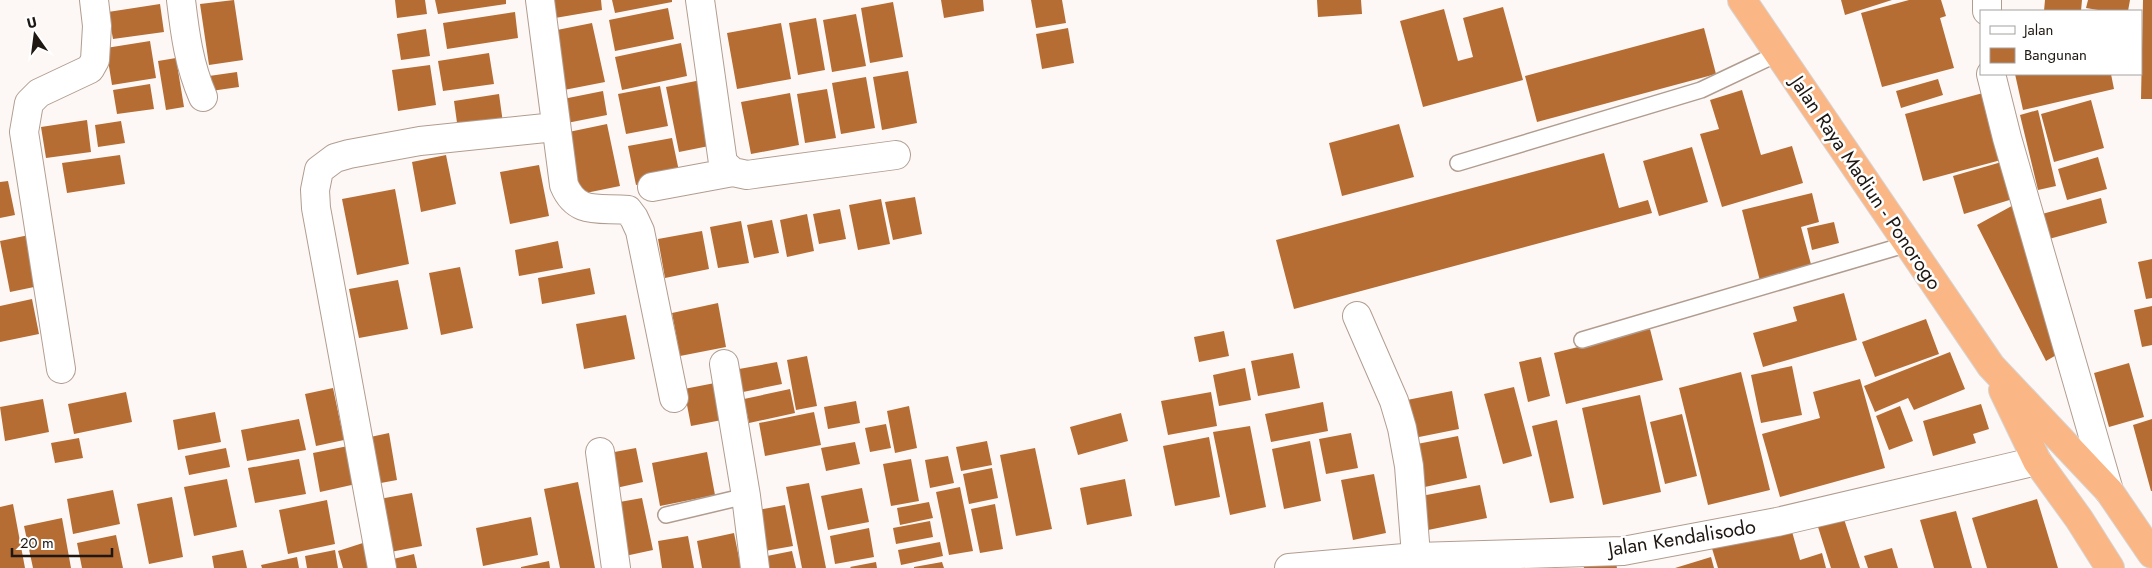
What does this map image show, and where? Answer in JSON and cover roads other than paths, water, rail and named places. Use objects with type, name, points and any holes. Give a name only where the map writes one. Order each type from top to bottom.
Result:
[{"type":"highway","name":"Jalan Raya Madiun - Ponorogo","points":[[1742,0],[1991,366],[2038,461],[2079,519],[2110,568]]},
{"type":"highway","name":"Jalan Raya Madiun - Ponorogo","points":[[1991,366],[2109,491],[2152,554]]},
{"type":"street","points":[[61,369],[24,132],[29,103],[39,92],[90,69],[96,60],[97,26],[94,0]]},
{"type":"street","points":[[181,0],[186,42],[193,74],[203,97]]},
{"type":"street","points":[[540,0],[564,185],[575,202],[584,207],[628,210],[634,218],[640,231],[674,398]]},
{"type":"street","points":[[700,0],[722,163],[733,172]]},
{"type":"street","points":[[1991,75],[2007,138],[2109,491]]},
{"type":"street","points":[[382,568],[316,208],[315,190],[319,170],[335,158],[420,141],[555,127]]},
{"type":"street","points":[[652,187],[733,172],[747,175],[896,155]]},
{"type":"street","points":[[1357,316],[1394,400],[1402,428],[1409,466],[1416,563]]},
{"type":"street","points":[[724,364],[746,496],[755,568]]},
{"type":"street","points":[[600,452],[616,568]]},
{"type":"street","name":"Jalan Kendalisodo","points":[[1289,568],[1416,563],[1624,559],[2038,461]]},
{"type":"lane","points":[[1458,163],[1701,90],[1778,54]]},
{"type":"lane","points":[[1582,340],[1908,244]]},
{"type":"lane","points":[[666,514],[746,496]]}]
